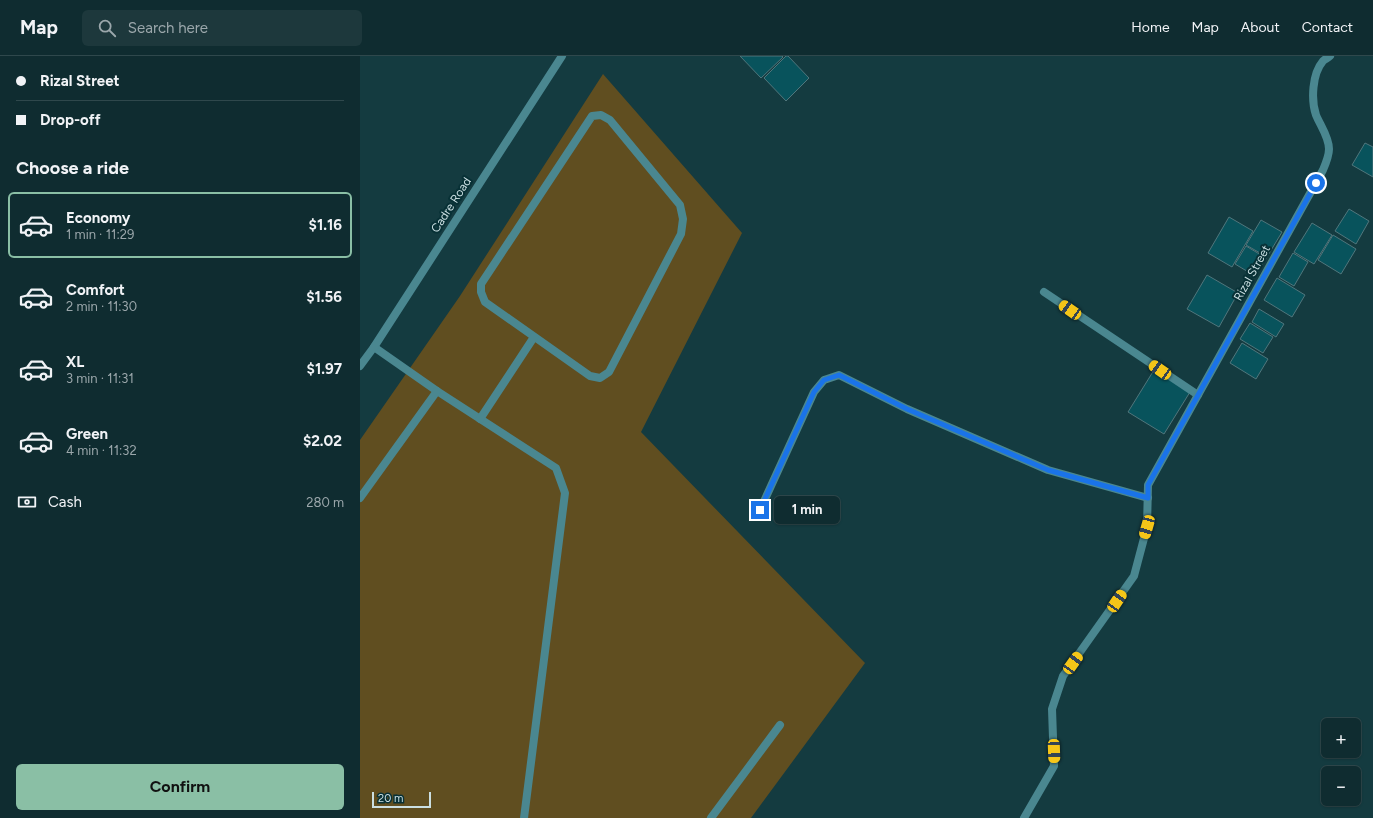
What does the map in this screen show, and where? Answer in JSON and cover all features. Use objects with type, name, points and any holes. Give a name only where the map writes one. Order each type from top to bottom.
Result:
[{"type":"street","name":"Cadre Road","points":[[360,366],[374,348],[562,56]]},
{"type":"street","name":"Rizal Street","points":[[1024,818],[1054,766],[1052,709],[1063,676],[1134,576],[1147,527],[1148,485],[1324,170],[1328,159],[1329,148],[1327,139],[1316,113],[1312,95],[1315,77],[1323,62],[1330,56]]},
{"type":"street","points":[[601,115],[610,120],[680,205],[683,219],[681,234],[609,372],[600,378],[590,376],[534,337],[486,302],[480,292],[482,284],[592,116],[601,115]]},
{"type":"street","points":[[1044,292],[1198,395]]},
{"type":"street","points":[[480,419],[534,337]]},
{"type":"street","points":[[374,348],[556,468],[565,493],[524,818]]},
{"type":"street","points":[[760,510],[814,392],[824,380],[839,375],[907,409],[1048,470],[1148,498]]},
{"type":"street","points":[[360,498],[437,390]]},
{"type":"street","points":[[711,818],[780,725]]},
{"type":"shaded area","points":[[603,74],[742,233],[641,432],[865,663],[751,818],[360,818],[360,440],[460,296]]},
{"type":"building","points":[[740,56],[782,56],[783,57],[761,78]]},
{"type":"building","points":[[786,56],[788,56],[809,78],[786,101],[764,78]]},
{"type":"building","points":[[1365,143],[1373,147],[1373,177],[1352,165]]},
{"type":"building","points":[[1349,209],[1369,221],[1356,244],[1335,231]]},
{"type":"building","points":[[1229,217],[1253,231],[1232,267],[1208,253]]},
{"type":"building","points":[[1261,220],[1282,232],[1267,257],[1246,245]]},
{"type":"building","points":[[1312,223],[1332,235],[1314,264],[1294,252]]},
{"type":"building","points":[[1333,235],[1356,249],[1341,274],[1318,260]]},
{"type":"building","points":[[1246,246],[1266,258],[1255,276],[1235,264]]},
{"type":"building","points":[[1293,253],[1308,262],[1294,286],[1279,277]]},
{"type":"building","points":[[1207,275],[1238,293],[1219,327],[1187,309]]},
{"type":"building","points":[[1277,278],[1305,295],[1292,317],[1264,300]]},
{"type":"building","points":[[1259,309],[1284,324],[1276,337],[1252,322]]},
{"type":"building","points":[[1250,323],[1273,337],[1263,353],[1240,339]]},
{"type":"building","points":[[1242,343],[1268,359],[1256,379],[1230,363]]},
{"type":"building","points":[[1154,370],[1190,392],[1164,434],[1128,412]]},
{"type":"route","points":[[760,510],[814,392],[824,380],[839,375],[907,409],[1048,470],[1148,498],[1148,485],[1316,183]]}]
